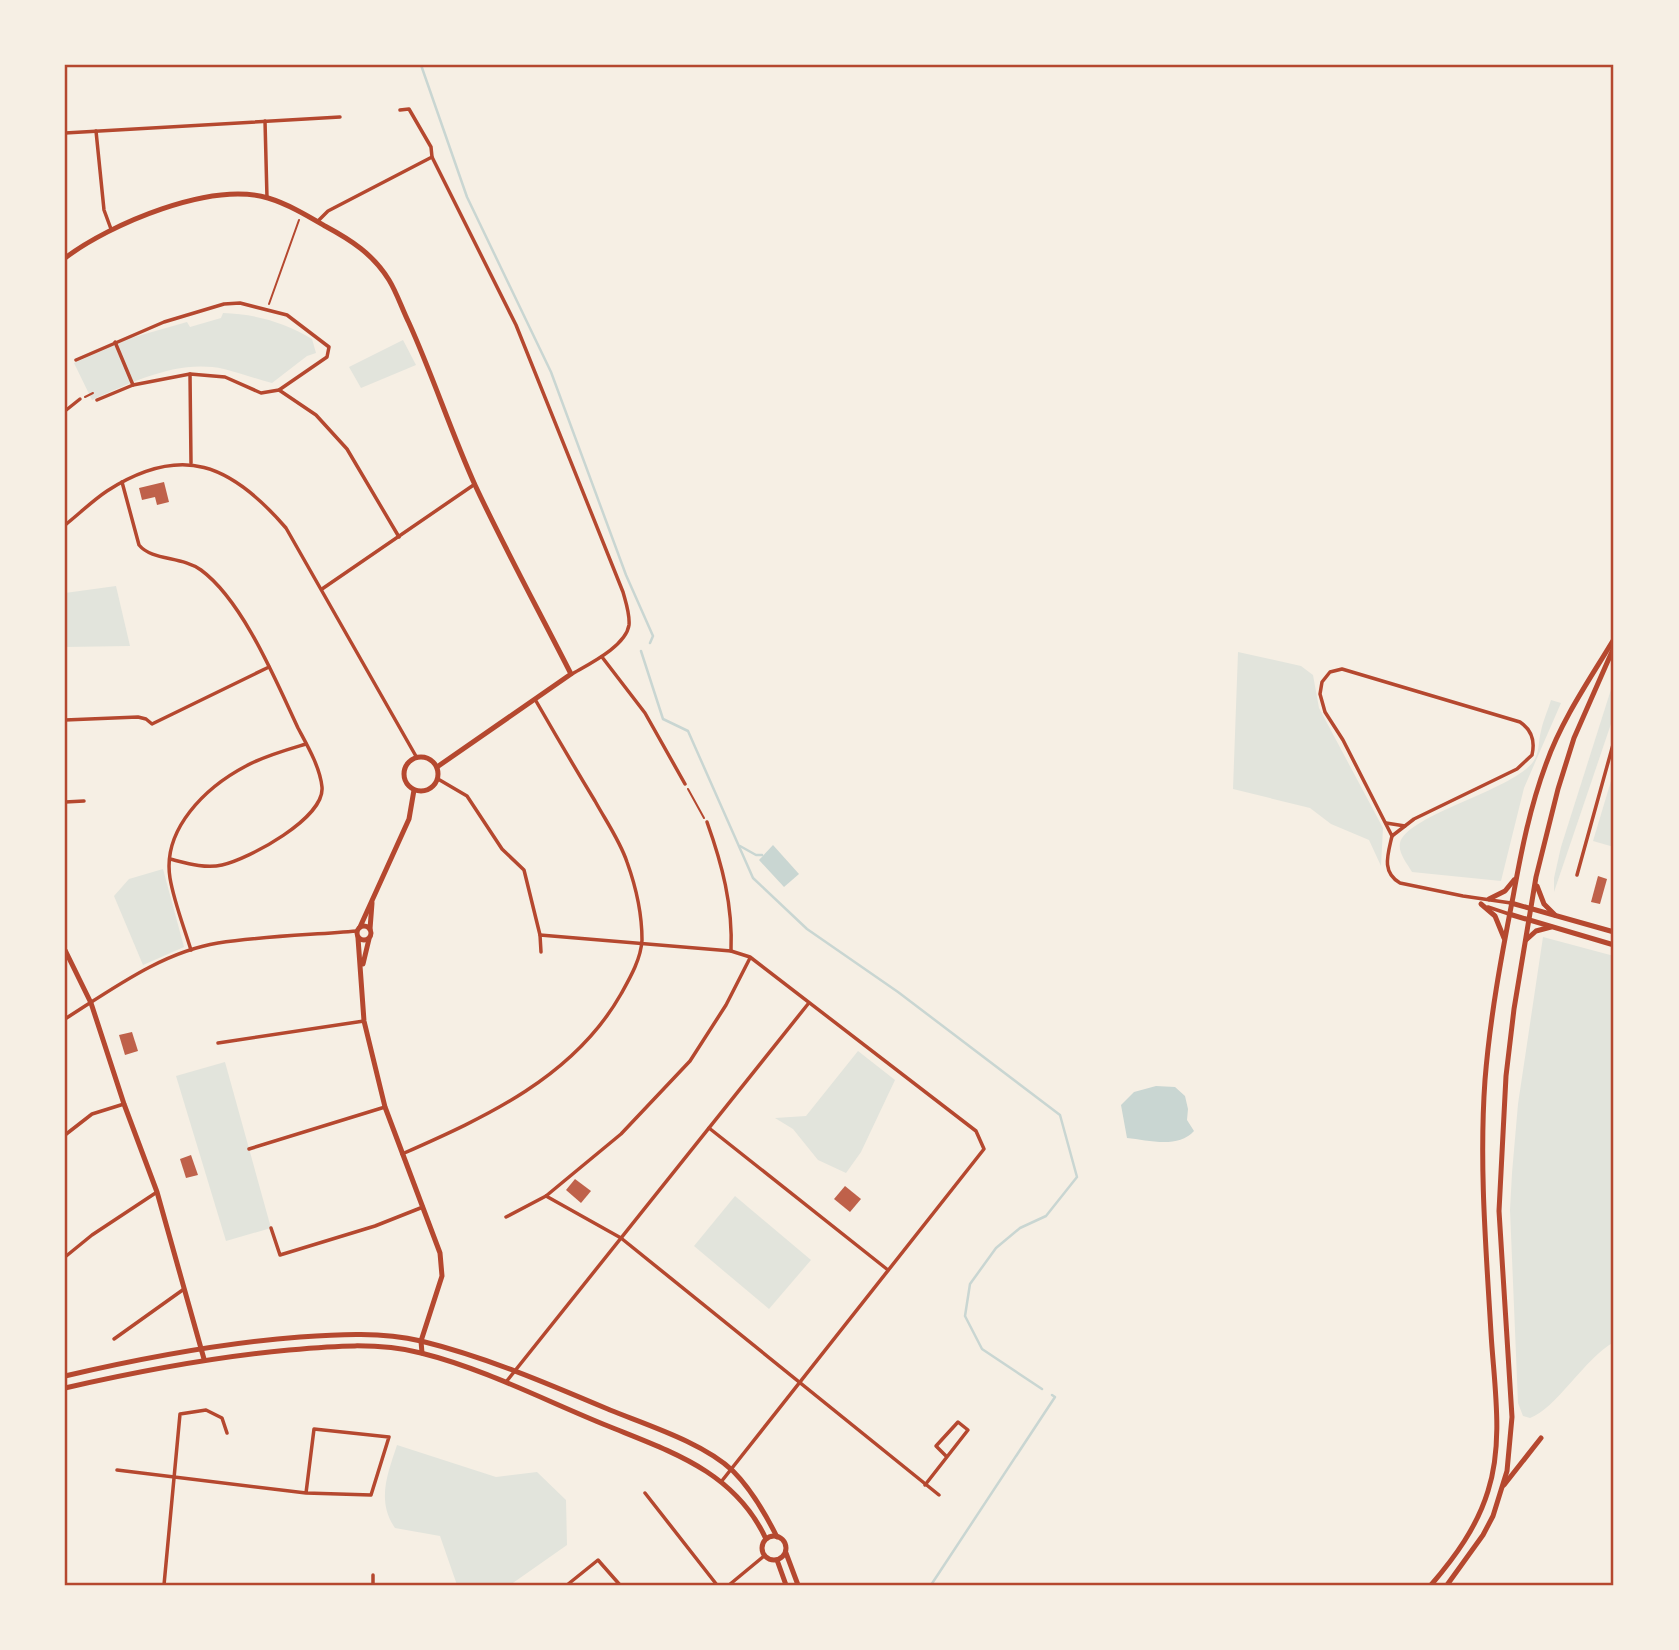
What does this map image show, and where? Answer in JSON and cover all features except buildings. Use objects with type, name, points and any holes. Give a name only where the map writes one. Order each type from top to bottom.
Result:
[{"type":"street","points":[[400,110],[409,109],[431,147],[432,157],[516,325],[623,592],[629,621],[627,632],[620,641],[601,656],[437,767]]},
{"type":"street","points":[[65,132],[340,117]]},
{"type":"street","points":[[265,121],[267,198]]},
{"type":"street","points":[[96,131],[104,211],[111,229]]},
{"type":"street","points":[[318,221],[328,211],[432,157]]},
{"type":"street","points":[[65,258],[111,229],[160,210],[207,197],[240,195],[267,198],[318,221],[360,245],[389,280],[422,352],[475,484],[571,674]]},
{"type":"street","points":[[76,360],[164,322],[225,304],[240,303],[287,315],[329,347],[327,357],[279,390],[261,393],[225,377],[190,374],[133,385],[97,400]]},
{"type":"street","points":[[115,341],[133,385]]},
{"type":"street","points":[[190,374],[191,463]]},
{"type":"street","points":[[279,390],[316,415],[347,449],[399,537]]},
{"type":"street","points":[[65,411],[80,399]]},
{"type":"street","points":[[65,525],[122,482],[159,468],[191,463],[237,482],[256,495],[286,528],[416,758]]},
{"type":"street","points":[[122,482],[139,545],[144,551],[150,555],[187,562],[217,583],[238,613],[269,667],[320,776],[322,794],[318,804],[300,821],[261,849],[221,866],[197,865],[170,859]]},
{"type":"street","points":[[321,589],[475,484]]},
{"type":"street","points":[[1431,1585],[1465,1541],[1478,1519],[1489,1489],[1494,1462],[1496,1409],[1483,1210],[1483,1146],[1485,1081],[1492,1014],[1511,903],[1527,828],[1546,763],[1568,716],[1614,639]]},
{"type":"street","points":[[1447,1585],[1483,1535],[1503,1488],[1510,1449],[1511,1417],[1499,1211],[1506,1076],[1523,946],[1536,877],[1570,750],[1614,647]]},
{"type":"street","points":[[601,656],[645,713],[685,784]]},
{"type":"street","points":[[65,720],[138,717],[152,724],[269,667]]},
{"type":"street","points":[[1392,836],[1414,819],[1528,761],[1533,750],[1529,730],[1511,718],[1350,670],[1336,670],[1324,678],[1320,688],[1325,712],[1343,740],[1392,836],[1387,864],[1393,879],[1409,886],[1511,903],[1614,932]]},
{"type":"street","points":[[402,1154],[499,1108],[541,1081],[578,1052],[616,1003],[633,974],[642,943],[639,906],[627,861],[536,701]]},
{"type":"street","points":[[1577,875],[1614,741]]},
{"type":"street","points":[[191,950],[170,878],[172,843],[181,825],[199,802],[223,780],[247,765],[306,744]]},
{"type":"street","points":[[416,758],[427,758],[437,767],[438,779],[428,790],[414,790],[405,780],[404,770],[416,758]]},
{"type":"street","points":[[438,779],[467,796],[502,849],[524,870],[540,935],[541,952]]},
{"type":"street","points":[[414,790],[409,819],[358,932],[364,1021],[385,1107],[440,1253],[442,1276],[421,1341],[422,1353]]},
{"type":"street","points":[[65,802],[84,801]]},
{"type":"street","points":[[706,822],[719,854],[727,889],[732,927],[731,951]]},
{"type":"street","points":[[1386,823],[1405,826]]},
{"type":"street","points":[[1489,899],[1505,891],[1517,874]]},
{"type":"street","points":[[1536,877],[1542,901],[1555,915]]},
{"type":"street","points":[[361,970],[369,938],[372,896]]},
{"type":"street","points":[[1463,896],[1509,914],[1614,944]]},
{"type":"street","points":[[1481,904],[1495,916],[1504,940]]},
{"type":"street","points":[[65,1020],[150,968],[191,950],[216,943],[358,932],[364,926],[370,929]]},
{"type":"street","points":[[1523,946],[1532,934],[1551,926]]},
{"type":"street","points":[[358,932],[363,941],[369,938]]},
{"type":"street","points":[[540,935],[731,951],[750,957],[975,1131],[984,1149],[721,1482]]},
{"type":"street","points":[[65,950],[91,1003],[124,1104],[158,1192],[204,1359]]},
{"type":"street","points":[[506,1217],[546,1196],[621,1134],[690,1061],[726,1005],[750,957]]},
{"type":"street","points":[[506,1382],[808,1004]]},
{"type":"street","points":[[218,1043],[364,1021]]},
{"type":"street","points":[[65,1135],[92,1114],[124,1104]]},
{"type":"street","points":[[249,1149],[385,1107]]},
{"type":"street","points":[[709,1128],[888,1270]]},
{"type":"street","points":[[65,1257],[92,1235],[158,1192]]},
{"type":"street","points":[[546,1196],[621,1238],[939,1495]]},
{"type":"street","points":[[271,1228],[280,1255],[375,1226],[423,1207]]},
{"type":"street","points":[[114,1339],[185,1288]]},
{"type":"street","points":[[65,1376],[202,1349],[326,1335],[385,1335],[421,1341],[515,1370],[692,1444],[731,1469],[766,1514],[777,1536],[784,1541],[798,1585]]},
{"type":"street","points":[[65,1388],[204,1359],[328,1346],[380,1347],[422,1353],[506,1382],[687,1458],[738,1496],[759,1524],[766,1539]]},
{"type":"street","points":[[164,1585],[180,1414],[206,1410],[222,1418],[227,1433]]},
{"type":"street","points":[[925,1485],[968,1430],[958,1422],[936,1446],[946,1456]]},
{"type":"street","points":[[117,1470],[306,1493],[371,1495],[388,1437],[314,1429],[306,1493]]},
{"type":"street","points":[[1503,1488],[1541,1438]]},
{"type":"street","points":[[645,1493],[717,1585]]},
{"type":"street","points":[[777,1536],[766,1539],[762,1545],[764,1556],[769,1560],[777,1560],[786,1553]]},
{"type":"street","points":[[729,1585],[764,1556]]},
{"type":"street","points":[[567,1585],[598,1560],[620,1584]]},
{"type":"street","points":[[777,1560],[786,1585]]},
{"type":"street","points":[[373,1575],[373,1585]]},
{"type":"path","points":[[267,310],[302,213]]},
{"type":"path","points":[[80,399],[93,393]]},
{"type":"path","points":[[685,784],[706,822]]},
{"type":"shaded area","points":[[223,313],[258,317],[291,328],[312,339],[316,353],[307,356],[272,383],[224,369],[190,367],[156,374],[92,400],[74,363],[131,338],[187,322],[190,327],[221,318]]},
{"type":"shaded area","points":[[403,340],[416,365],[361,388],[349,367]]},
{"type":"shaded area","points":[[116,586],[130,646],[65,647],[65,593]]},
{"type":"shaded area","points":[[1238,652],[1301,666],[1313,675],[1319,708],[1383,828],[1381,866],[1369,840],[1331,824],[1310,808],[1233,789]]},
{"type":"shaded area","points":[[1614,680],[1614,715],[1554,892],[1554,878],[1561,847]]},
{"type":"shaded area","points":[[1551,700],[1561,703],[1524,788],[1501,881],[1412,872],[1400,850],[1400,843],[1407,833],[1439,813],[1504,783],[1533,762]]},
{"type":"shaded area","points":[[1614,771],[1614,847],[1593,841]]},
{"type":"shaded area","points":[[773,845],[799,874],[784,887],[759,860]]},
{"type":"shaded area","points":[[163,869],[184,947],[143,965],[114,896],[129,879]]},
{"type":"shaded area","points":[[1543,937],[1614,956],[1614,1342],[1592,1360],[1550,1405],[1530,1418],[1523,1416],[1518,1403],[1510,1210],[1518,1104]]},
{"type":"shaded area","points":[[858,1051],[895,1080],[861,1152],[846,1173],[818,1160],[793,1129],[775,1118],[806,1116]]},
{"type":"shaded area","points":[[225,1062],[271,1228],[226,1241],[176,1076]]},
{"type":"shaded area","points":[[1156,1086],[1175,1087],[1185,1096],[1187,1120],[1194,1131],[1187,1137],[1171,1142],[1127,1138],[1121,1105],[1134,1092]]},
{"type":"shaded area","points":[[735,1196],[811,1260],[769,1309],[694,1246]]},
{"type":"shaded area","points":[[397,1445],[496,1477],[537,1472],[566,1500],[567,1545],[510,1585],[457,1585],[440,1536],[395,1528],[389,1518],[386,1487]]},
{"type":"waterway","points":[[421,65],[467,197],[551,372],[626,575],[653,636],[650,643]]},
{"type":"waterway","points":[[641,651],[663,719],[688,731],[753,878],[807,929],[898,992],[1060,1115],[1077,1177],[1046,1216],[1020,1228],[996,1248],[970,1284],[965,1316],[982,1349],[1042,1389]]},
{"type":"waterway","points":[[740,846],[756,855],[762,855]]},
{"type":"waterway","points":[[931,1585],[1055,1397],[1052,1395]]}]
